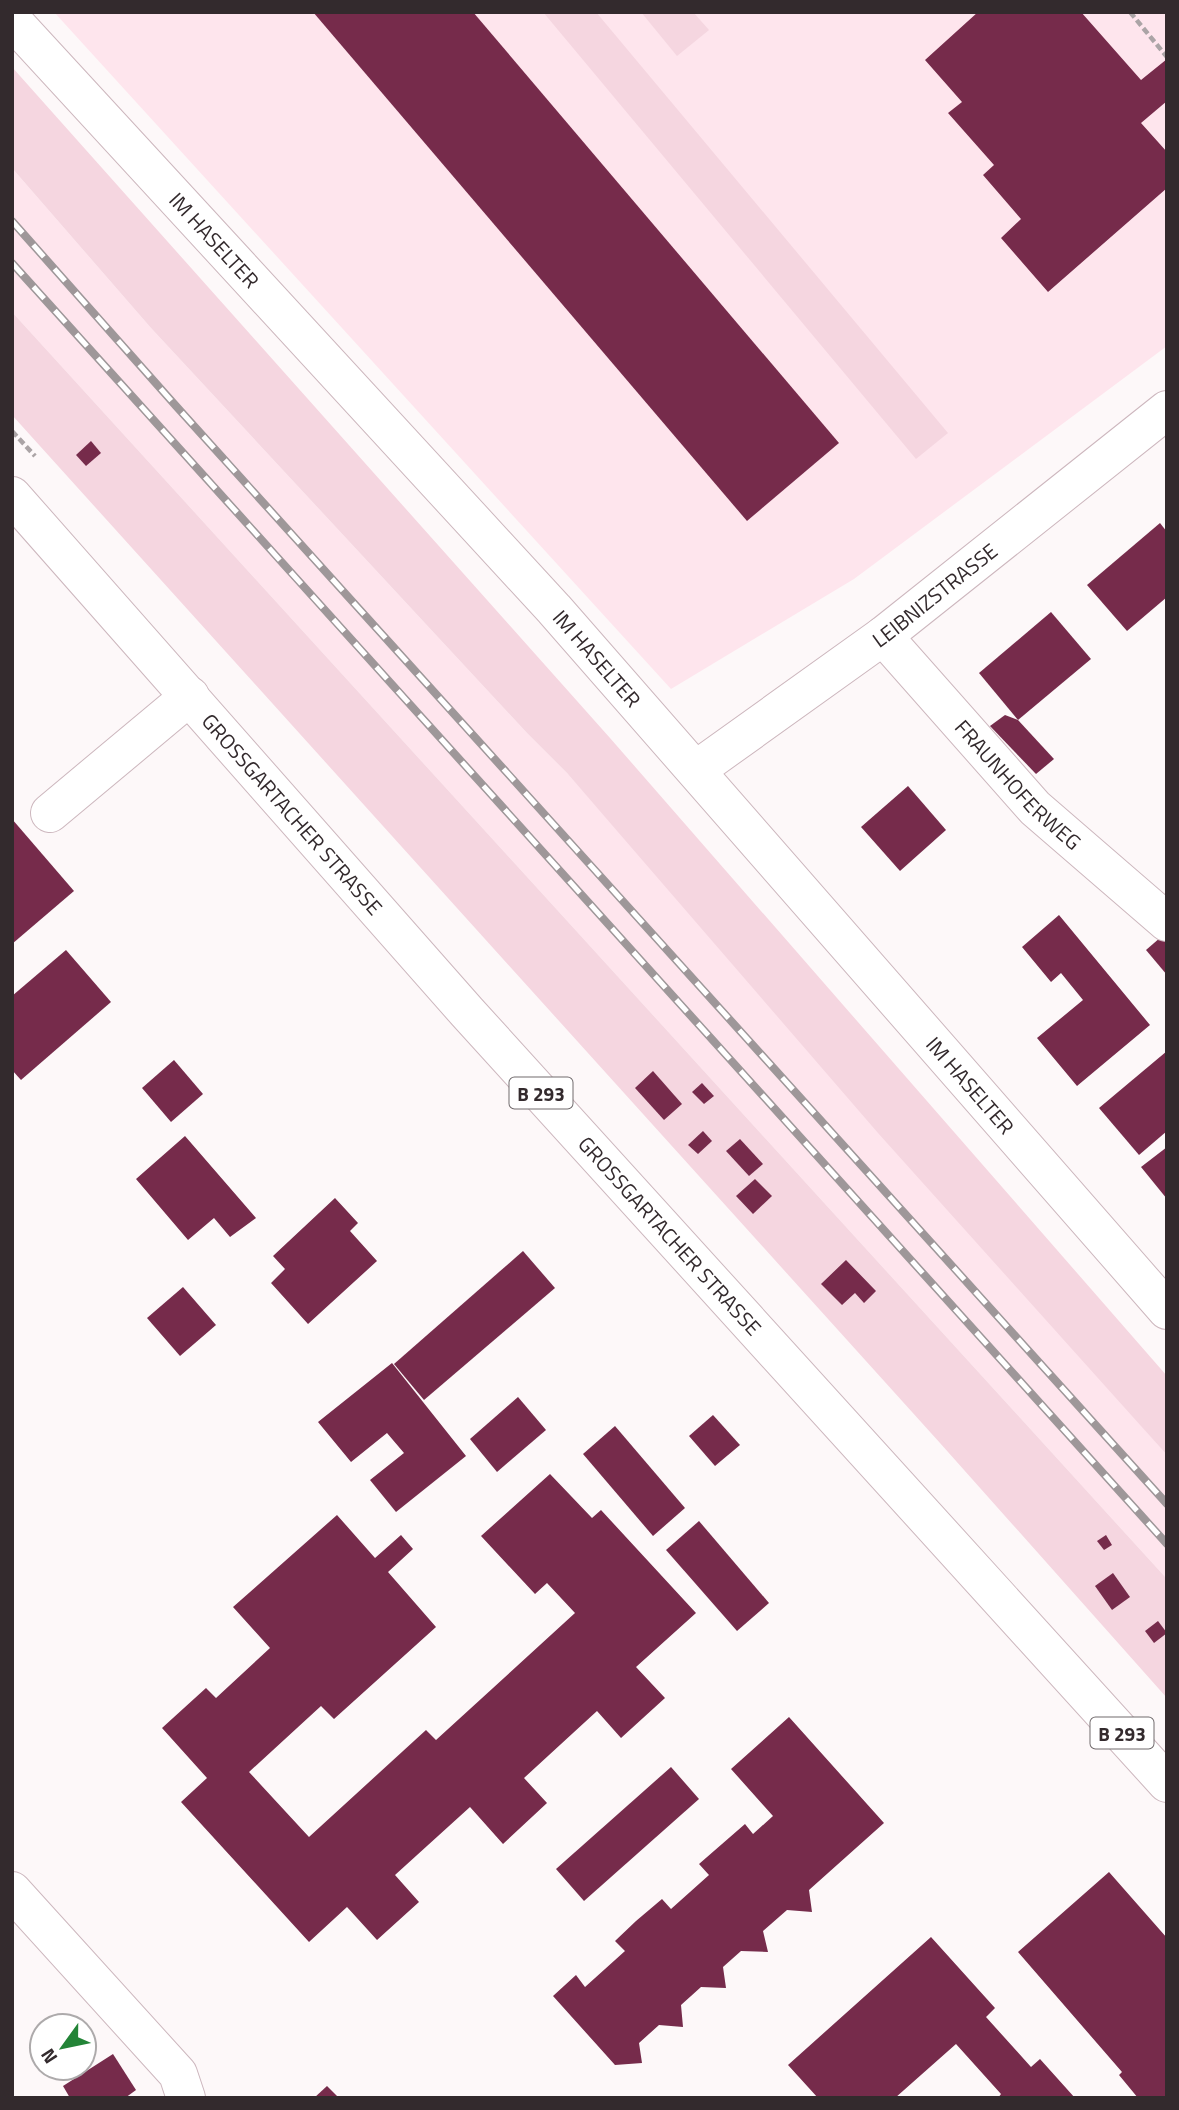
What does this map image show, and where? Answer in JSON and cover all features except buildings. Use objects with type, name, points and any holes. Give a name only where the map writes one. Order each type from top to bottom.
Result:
[{"type":"street","name":"IM HASELTER","points":[[12,20],[554,609],[1167,1310]]},
{"type":"street","name":"LEIBNIZSTRASSE","points":[[696,771],[883,636],[1167,410]]},
{"type":"street","name":"GROSSGARTACHER STRASSE","points":[[12,496],[488,1035],[1167,1783]]},
{"type":"street","name":"FRAUNHOFERWEG","points":[[883,636],[1035,808],[1167,922]]},
{"type":"street","points":[[50,813],[190,696]]},
{"type":"street","points":[[12,1891],[178,2074],[186,2098]]},
{"type":"path","points":[[1130,12],[1167,57]]},
{"type":"shaded area","points":[[54,12],[1167,12],[1167,346],[854,579],[671,689]]},
{"type":"shaded area","points":[[543,12],[596,12],[948,433],[916,459]]},
{"type":"shaded area","points":[[641,12],[693,12],[709,30],[677,56]]},
{"type":"shaded area","points":[[12,67],[610,738],[1167,1376],[1167,1455],[878,1133],[567,773],[151,328],[12,168]]},
{"type":"shaded area","points":[[12,168],[151,328],[567,773],[1167,1455],[1167,1579],[12,312]]},
{"type":"shaded area","points":[[12,312],[1167,1579],[1167,1698],[12,415]]},
{"type":"railway","points":[[12,221],[1167,1504]]},
{"type":"railway","points":[[12,263],[1167,1544]]}]
